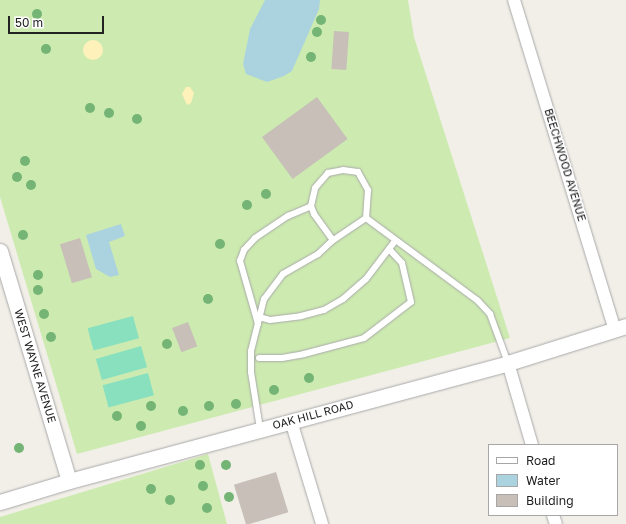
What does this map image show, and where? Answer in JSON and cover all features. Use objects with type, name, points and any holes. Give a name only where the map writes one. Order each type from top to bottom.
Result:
[{"type":"street","name":"BEECHWOOD AVENUE","points":[[514,0],[620,328]]},
{"type":"street","name":"WEST WAYNE AVENUE","points":[[0,251],[69,481]]},
{"type":"street","name":"OAK HILL ROAD","points":[[0,502],[69,481],[508,363],[620,328]]},
{"type":"street","points":[[508,363],[532,444]]},
{"type":"street","points":[[291,422],[322,524]]},
{"type":"lane","points":[[333,240],[314,214],[311,206],[320,180],[335,170],[350,170],[358,172],[368,190],[366,218]]},
{"type":"lane","points":[[258,324],[240,261],[244,250],[255,238],[288,216],[311,206]]},
{"type":"lane","points":[[260,429],[251,372],[251,351],[264,299],[283,274],[318,254],[333,240],[366,218]]},
{"type":"lane","points":[[366,218],[395,241],[478,301],[490,314],[508,363]]},
{"type":"lane","points":[[259,317],[270,320],[301,316],[324,310],[343,300],[366,279],[395,241]]},
{"type":"lane","points":[[259,358],[282,358],[304,354],[364,338],[411,302],[402,263],[389,249]]},
{"type":"green space","points":[[0,0],[408,0],[414,37],[510,338],[77,454],[0,197]]},
{"type":"green space","points":[[133,316],[139,338],[94,350],[88,328]]},
{"type":"green space","points":[[141,346],[147,367],[102,380],[96,359]]},
{"type":"green space","points":[[148,373],[154,395],[109,407],[103,385]]},
{"type":"green space","points":[[208,454],[227,524],[0,524],[0,517]]},
{"type":"sand","points":[[89,40],[97,40],[103,46],[103,54],[97,60],[89,60],[83,54],[83,46]]},
{"type":"sand","points":[[186,87],[190,87],[194,93],[191,103],[187,105],[182,94]]},
{"type":"water","points":[[265,0],[320,0],[319,9],[292,71],[284,76],[267,82],[246,74],[243,64],[250,29]]},
{"type":"water","points":[[121,224],[125,236],[109,242],[119,275],[110,277],[96,269],[86,235]]},
{"type":"building","points":[[334,31],[349,32],[346,70],[331,69]]},
{"type":"building","points":[[317,97],[348,139],[293,179],[262,137]]},
{"type":"building","points":[[80,238],[92,277],[72,283],[60,244]]},
{"type":"building","points":[[188,322],[197,346],[181,352],[172,328]]},
{"type":"building","points":[[276,472],[288,512],[246,524],[234,485]]}]
